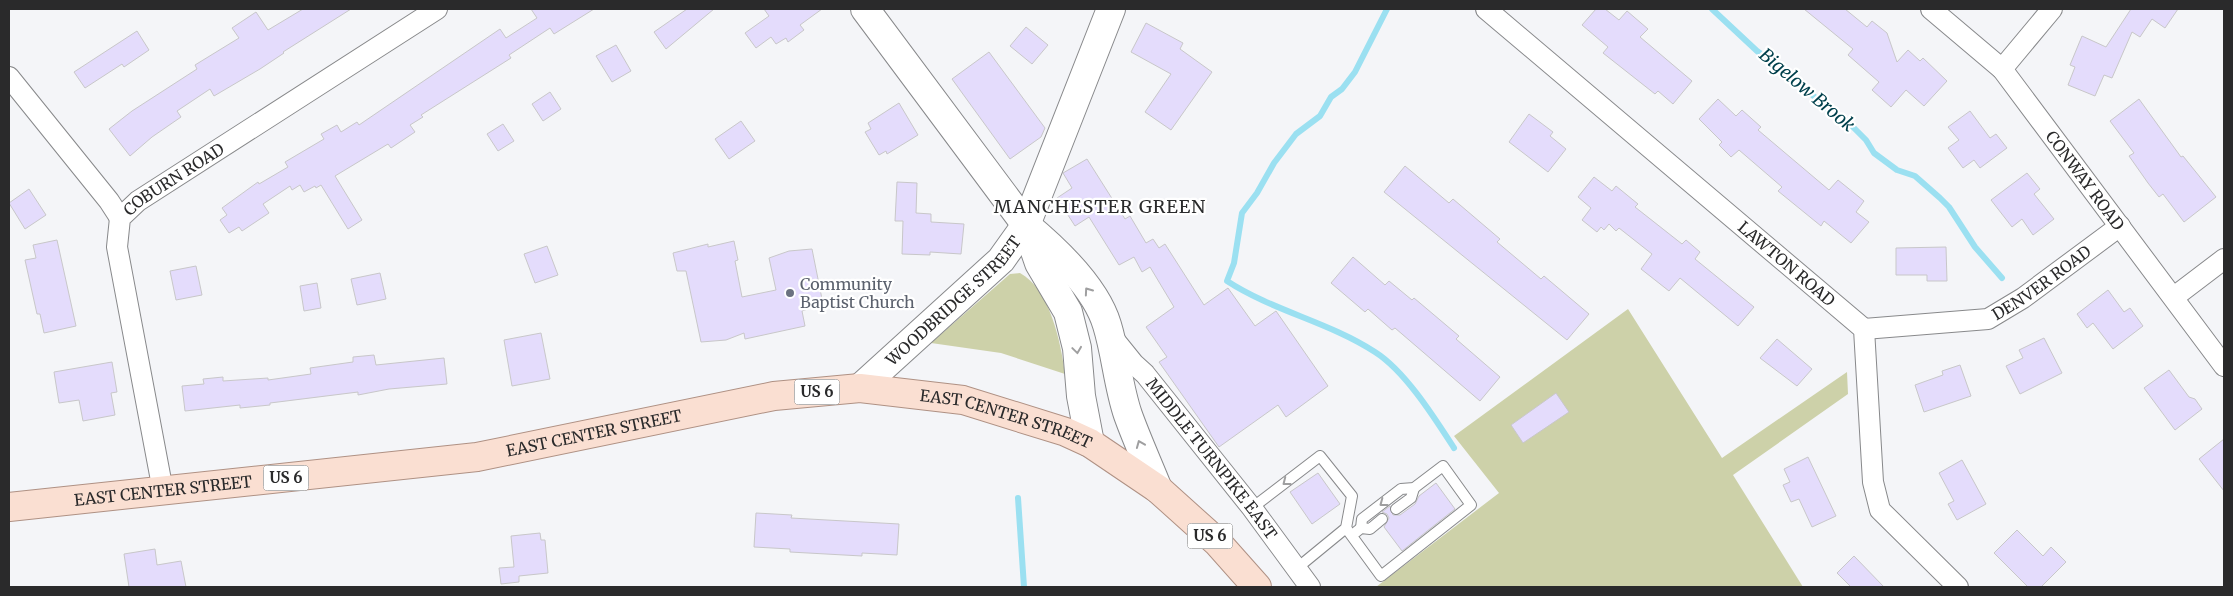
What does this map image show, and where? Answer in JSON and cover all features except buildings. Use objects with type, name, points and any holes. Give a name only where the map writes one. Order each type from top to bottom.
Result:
[{"type":"main road","name":"MIDDLE TURNPIKE EAST","points":[[865,9],[1026,225],[1055,248],[1097,305],[1110,334],[1128,413],[1158,489],[1217,542],[1257,587]]},
{"type":"main road","name":"WOODBRIDGE STREET","points":[[860,388],[1001,260],[1026,225],[1111,9]]},
{"type":"main road","name":"MIDDLE TURNPIKE EAST","points":[[1026,225],[1039,262],[1068,312],[1078,348],[1081,396],[1090,443]]},
{"type":"main road","name":"EAST CENTER STREET","points":[[9,507],[477,457],[774,396],[860,388],[963,400],[1066,432],[1090,443],[1158,489]]},
{"type":"street","name":"COBURN ROAD","points":[[163,491],[117,246],[120,218],[138,201],[437,9]]},
{"type":"street","name":"LAWTON ROAD","points":[[1486,9],[1864,329]]},
{"type":"street","name":"CONWAY ROAD","points":[[1932,9],[2002,69],[2224,366]]},
{"type":"street","points":[[2002,69],[2052,9]]},
{"type":"street","points":[[9,77],[109,201],[120,218]]},
{"type":"street","name":"DENVER ROAD","points":[[1864,329],[1912,327],[1988,318],[2023,298],[2120,226]]},
{"type":"street","points":[[2174,297],[2224,259]]},
{"type":"street","points":[[1864,329],[1873,482],[1880,510],[1958,587]]},
{"type":"street","name":"MIDDLE TURNPIKE EAST","points":[[1110,334],[1134,364],[1145,374],[1252,508],[1310,587]]},
{"type":"lane","points":[[1252,508],[1320,456],[1352,496],[1349,532],[1381,576],[1471,505],[1443,466],[1414,488],[1401,489],[1362,519],[1361,528]]},
{"type":"lane","points":[[1396,509],[1411,498],[1414,488]]},
{"type":"lane","points":[[1296,569],[1349,532],[1361,528],[1370,529],[1382,519]]},
{"type":"green space","points":[[1020,273],[1039,291],[1046,304],[1057,333],[1065,374],[1001,353],[931,343],[1010,274]]},
{"type":"green space","points":[[1628,309],[1722,458],[1847,372],[1848,394],[1733,475],[1803,587],[1376,587],[1499,493],[1454,436]]},
{"type":"waterway","points":[[1387,9],[1355,72],[1342,89],[1331,97],[1320,116],[1296,134],[1274,163],[1257,193],[1242,213],[1234,263],[1227,281],[1263,301],[1339,332],[1386,360],[1408,383],[1454,448]]},
{"type":"waterway","name":"Bigelow Brook","points":[[1712,9],[1757,51],[1796,79],[1830,112],[1846,120],[1866,140],[1874,153],[1897,170],[1915,176],[1940,198],[1949,207],[1975,247],[2002,278]]},
{"type":"waterway","points":[[1018,498],[1024,587]]},
{"type":"place","name":"Community Baptist Church","points":[[790,293]]},
{"type":"district","name":"MANCHESTER GREEN","points":[[1100,207]]}]
